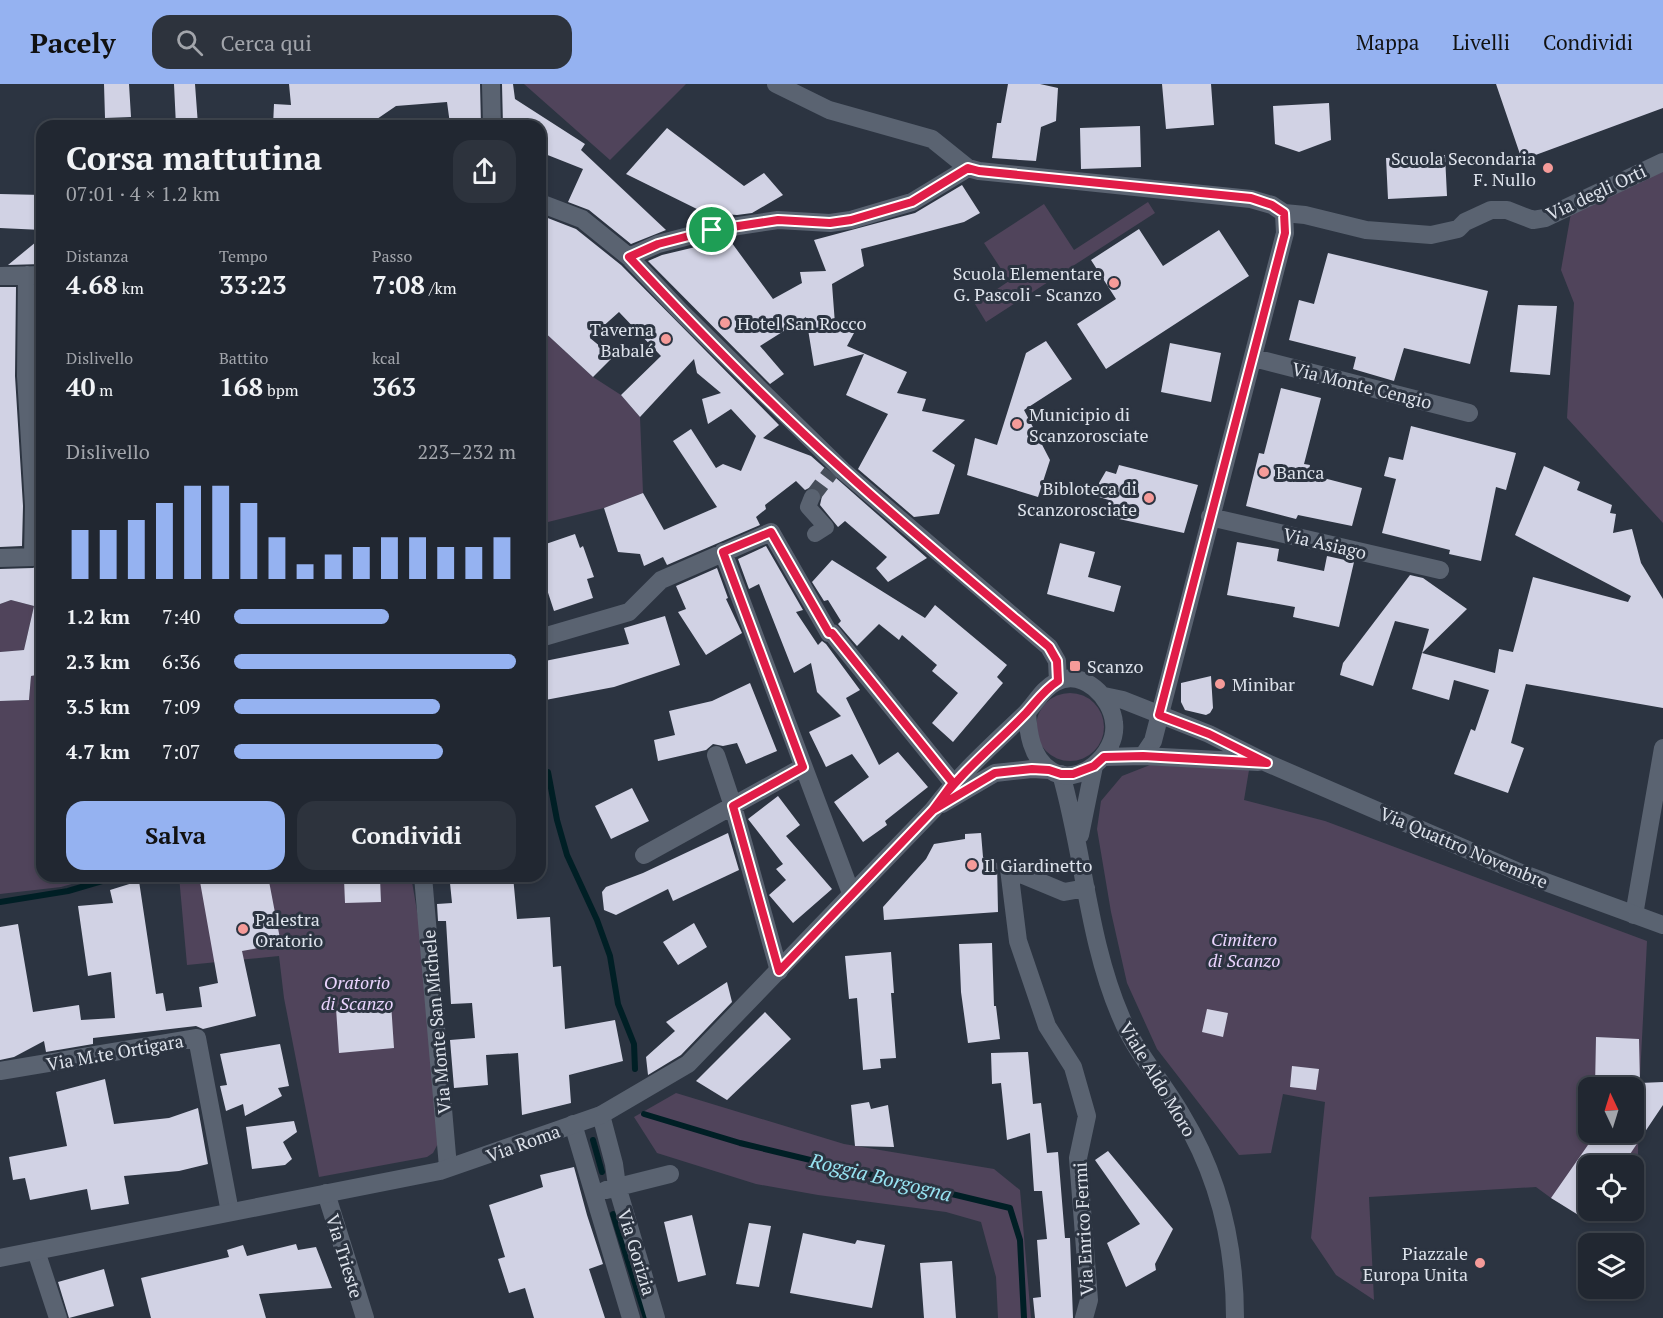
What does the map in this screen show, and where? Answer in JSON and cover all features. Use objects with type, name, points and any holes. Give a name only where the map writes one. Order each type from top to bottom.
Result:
[{"type":"street","points":[[491,84],[492,120]]},
{"type":"street","points":[[629,257],[658,244],[712,230],[778,220],[830,223],[851,220],[912,202],[968,168],[932,139],[830,111],[776,84]]},
{"type":"street","name":"Via degli Orti","points":[[968,168],[979,171],[1251,198],[1272,205],[1284,213],[1305,215],[1366,230],[1431,235],[1458,229],[1465,222],[1491,210],[1507,210],[1533,220],[1545,218],[1663,162]]},
{"type":"street","points":[[546,205],[582,219],[629,257],[837,471],[914,530],[1049,647],[1057,661],[1058,681]]},
{"type":"street","points":[[1143,756],[1153,741],[1210,517],[1254,358],[1285,233],[1284,213]]},
{"type":"street","points":[[0,276],[34,275],[26,376],[34,506],[33,557],[0,558]]},
{"type":"street","name":"Via Monte Cengio","points":[[1254,358],[1469,413]]},
{"type":"street","points":[[812,497],[808,507],[826,527],[815,534]]},
{"type":"street","name":"Via Asiago","points":[[1210,517],[1440,570]]},
{"type":"street","points":[[546,636],[629,612],[661,580],[771,532],[829,633],[832,633],[953,783]]},
{"type":"street","points":[[723,552],[851,893]]},
{"type":"street","points":[[1071,679],[1087,683],[1104,696],[1112,712],[1115,725],[1113,741],[1099,762],[1073,774],[1055,772],[1031,744],[1027,712],[1045,690],[1058,681],[1071,679]]},
{"type":"street","name":"Via Quattro Novembre","points":[[1104,696],[1123,700],[1209,734],[1267,763],[1521,873],[1663,925]]},
{"type":"street","name":"Via Roma","points":[[0,1258],[397,1181],[480,1158],[601,1115],[688,1065],[933,810],[953,783],[1027,712]]},
{"type":"street","points":[[1634,915],[1663,748]]},
{"type":"street","points":[[716,755],[733,806],[779,971]]},
{"type":"street","name":"Via Quattro Novembre","points":[[1099,762],[1143,756],[1267,763]]},
{"type":"street","name":"Viale Aldo Moro","points":[[1078,840],[1099,762]]},
{"type":"street","points":[[644,855],[803,767]]},
{"type":"street","name":"Via Roma","points":[[933,810],[995,773],[1032,769],[1055,772]]},
{"type":"street","name":"Viale Aldo Moro","points":[[1055,772],[1078,840],[1101,959],[1121,1018],[1143,1058],[1181,1113],[1216,1188],[1229,1233],[1235,1287],[1235,1318]]},
{"type":"street","name":"Via Enrico Fermi","points":[[1084,1318],[1089,1300],[1078,1158],[1088,1116],[1073,1067],[1047,1026],[1018,940],[1009,868],[1064,892],[1086,888]]},
{"type":"street","name":"Via Monte San Michele","points":[[424,882],[448,1167]]},
{"type":"street","name":"Via M.te Ortigara","points":[[0,1071],[197,1038],[231,1212]]},
{"type":"street","name":"Via Gorizia","points":[[601,1115],[614,1164],[617,1186],[656,1318]]},
{"type":"street","name":"Via Gorizia","points":[[573,1125],[631,1318]]},
{"type":"street","name":"Via Gorizia","points":[[594,1196],[617,1186],[670,1174]]},
{"type":"street","name":"Via Trieste","points":[[326,1193],[365,1318]]},
{"type":"street","points":[[36,1251],[58,1318]]},
{"type":"green space","points":[[524,84],[686,84],[610,160]]},
{"type":"green space","points":[[1663,167],[1663,523],[1567,418],[1574,303],[1561,270],[1571,213]]},
{"type":"green space","points":[[1148,202],[1155,213],[986,322],[975,304],[1009,281],[984,243],[1044,204],[1074,250]]},
{"type":"green space","points":[[546,334],[593,377],[621,395],[640,417],[643,493],[604,508],[546,522]]},
{"type":"green space","points":[[11,600],[34,606],[26,641],[28,650],[0,652],[0,604]]},
{"type":"green space","points":[[36,675],[36,882],[79,882],[61,887],[0,894],[0,701],[29,700],[31,676]]},
{"type":"green space","points":[[1070,693],[1083,696],[1094,703],[1101,714],[1104,727],[1101,740],[1094,751],[1083,758],[1070,761],[1057,758],[1046,751],[1039,740],[1036,727],[1039,714],[1046,703],[1057,696]]},
{"type":"green space","name":"Cimitero di Scanzo","points":[[1150,765],[1249,770],[1244,800],[1325,821],[1647,941],[1640,1077],[1578,1077],[1578,1143],[1638,1143],[1638,1155],[1578,1155],[1578,1213],[1536,1187],[1369,1197],[1374,1300],[1336,1275],[1311,1238],[1325,1102],[1283,1094],[1271,1153],[1239,1155],[1157,1049],[1127,983],[1111,912],[1097,829],[1101,801],[1122,776]]},
{"type":"green space","name":"Oratorio di Scanzo","points":[[180,882],[412,882],[429,981],[443,1134],[433,1153],[427,1157],[319,1177],[284,998],[279,956],[187,965]]},
{"type":"green space","points":[[676,1093],[844,1144],[994,1169],[1020,1190],[1031,1318],[998,1318],[996,1277],[981,1222],[946,1212],[818,1195],[756,1184],[657,1153],[634,1117]]},
{"type":"building","points":[[104,84],[129,84],[131,117],[105,118]]},
{"type":"building","points":[[174,84],[195,84],[198,120],[176,120]]},
{"type":"building","points":[[289,84],[480,84],[481,120],[449,120],[447,102],[396,106],[377,120],[273,120],[274,104],[291,105]]},
{"type":"building","points":[[502,84],[513,84],[515,99],[585,144],[581,150],[666,230],[631,244],[589,210],[568,202],[583,169],[546,154],[546,120],[503,120]]},
{"type":"building","points":[[1008,84],[1040,84],[1058,88],[1056,121],[1041,127],[1036,161],[992,158],[997,123],[1001,123]]},
{"type":"building","points":[[1162,84],[1211,84],[1214,125],[1166,129]]},
{"type":"building","points":[[1496,84],[1663,84],[1663,108],[1522,160]]},
{"type":"building","points":[[1329,103],[1331,140],[1299,152],[1275,144],[1273,106]]},
{"type":"building","points":[[1140,126],[1141,167],[1081,169],[1080,128]]},
{"type":"building","points":[[667,128],[744,186],[764,173],[783,195],[752,213],[737,215],[711,213],[715,218],[688,224],[705,213],[626,174]]},
{"type":"building","points":[[1445,155],[1447,196],[1388,199],[1386,158]]},
{"type":"building","points":[[962,185],[980,213],[964,222],[861,249],[864,266],[832,284],[835,324],[854,333],[847,346],[907,372],[897,393],[926,399],[922,411],[965,420],[932,451],[955,465],[939,514],[914,517],[858,469],[888,414],[846,395],[864,354],[814,366],[806,317],[760,346],[784,374],[770,384],[648,261],[662,255],[729,239],[773,299],[802,283],[800,272],[826,271],[814,240],[915,213]]},
{"type":"building","points":[[0,194],[36,195],[36,230],[0,228]]},
{"type":"building","points":[[546,217],[576,229],[621,265],[779,425],[763,438],[811,456],[927,558],[888,582],[876,568],[887,557],[845,521],[838,527],[820,505],[822,496],[820,490],[811,487],[805,490],[796,481],[765,505],[766,509],[756,517],[760,525],[667,565],[663,557],[644,566],[640,554],[618,552],[604,508],[643,493],[664,530],[717,507],[673,441],[691,429],[716,468],[723,464],[741,471],[756,436],[731,409],[708,424],[702,399],[721,393],[697,373],[694,359],[640,417],[621,395],[661,356],[619,312],[590,338],[613,357],[593,377],[546,334]]},
{"type":"building","points":[[1139,229],[1163,266],[1219,230],[1249,276],[1106,369],[1077,324],[1116,299],[1091,260]]},
{"type":"building","points":[[36,242],[36,264],[8,265]]},
{"type":"building","points":[[1328,253],[1488,291],[1470,364],[1404,348],[1394,381],[1353,369],[1356,357],[1289,340],[1299,300],[1314,304]]},
{"type":"building","points":[[0,287],[16,287],[15,376],[23,506],[22,546],[0,547]]},
{"type":"building","points":[[1518,305],[1557,306],[1550,375],[1510,372]]},
{"type":"building","name":"Municipio di Scanzorosciate","points":[[1046,341],[1072,379],[1024,410],[1050,460],[1038,497],[967,475],[975,438],[997,445],[1026,353]]},
{"type":"building","points":[[1170,343],[1221,353],[1211,402],[1161,392]]},
{"type":"building","points":[[1281,388],[1321,398],[1304,464],[1310,465],[1308,474],[1362,488],[1352,526],[1298,515],[1296,519],[1246,506],[1259,453],[1264,454]]},
{"type":"building","points":[[1411,426],[1516,453],[1506,490],[1496,487],[1481,561],[1449,554],[1450,550],[1382,533],[1396,479],[1384,476],[1389,457],[1403,460]]},
{"type":"building","name":"Bibloteca di Scanzorosciate","points":[[1119,465],[1198,485],[1184,533],[1105,516],[1109,500],[1099,497],[1099,483],[1106,471],[1116,474]]},
{"type":"building","points":[[1544,466],[1580,482],[1577,490],[1612,505],[1610,513],[1616,514],[1613,533],[1632,529],[1641,563],[1663,599],[1663,708],[1526,684],[1511,743],[1524,748],[1508,793],[1454,774],[1471,729],[1475,731],[1489,690],[1454,680],[1449,700],[1412,689],[1422,653],[1495,673],[1499,649],[1513,652],[1533,577],[1628,602],[1631,596],[1515,535]]},
{"type":"building","points":[[575,534],[580,548],[583,546],[594,577],[587,579],[593,598],[554,611],[546,586],[546,544]]},
{"type":"building","points":[[1237,542],[1279,549],[1277,561],[1324,571],[1327,556],[1354,562],[1339,627],[1293,617],[1295,607],[1227,595]]},
{"type":"building","points":[[1060,543],[1095,552],[1088,577],[1121,586],[1114,612],[1047,594]]},
{"type":"building","points":[[766,546],[803,610],[796,612],[818,645],[822,641],[826,644],[860,690],[846,698],[879,765],[898,752],[928,787],[885,821],[887,825],[863,842],[834,802],[869,777],[852,754],[826,767],[809,732],[841,716],[817,692],[811,663],[794,673],[759,584],[749,589],[738,559]]},
{"type":"building","points":[[832,560],[925,618],[935,605],[1007,665],[997,677],[1003,683],[953,742],[932,723],[958,693],[932,671],[937,665],[902,635],[899,640],[879,624],[857,646],[838,624],[841,621],[828,600],[824,601],[812,582]]},
{"type":"building","points":[[36,566],[36,675],[31,676],[29,700],[0,701],[0,652],[24,650],[34,606],[11,600],[0,604],[0,569]]},
{"type":"building","points":[[717,568],[728,598],[726,599],[742,633],[706,655],[678,612],[686,609],[676,586]]},
{"type":"building","points":[[1410,575],[1423,578],[1467,609],[1422,653],[1429,629],[1395,621],[1373,686],[1340,675],[1343,663]]},
{"type":"building","points":[[665,616],[680,665],[614,687],[546,700],[546,661],[629,644],[624,628]]},
{"type":"building","points":[[1211,676],[1213,708],[1210,713],[1206,715],[1185,710],[1181,702],[1181,683]]},
{"type":"building","points":[[750,683],[777,751],[746,764],[737,743],[723,746],[713,744],[706,750],[658,761],[654,740],[675,735],[669,711],[712,701]]},
{"type":"building","points":[[632,788],[649,821],[611,839],[595,806]]},
{"type":"building","points":[[778,796],[800,825],[786,836],[832,889],[793,923],[769,895],[786,880],[776,869],[783,864],[748,819]]},
{"type":"building","points":[[728,833],[739,870],[673,901],[668,889],[616,915],[604,910],[602,892],[606,887],[643,873]]},
{"type":"building","points":[[981,833],[983,857],[997,863],[998,912],[884,920],[883,907],[926,859],[934,844],[965,839],[965,834]]},
{"type":"building","points":[[139,882],[156,994],[163,993],[166,1011],[202,1007],[199,987],[218,983],[200,882],[269,882],[281,944],[242,951],[256,1016],[203,1029],[196,1026],[93,1038],[93,1044],[46,1052],[44,1041],[14,1057],[0,1060],[0,927],[18,924],[33,1012],[79,1005],[81,1020],[115,1018],[111,972],[88,976],[78,906],[113,903],[110,890]]},
{"type":"building","points":[[344,882],[380,882],[381,902],[345,903]]},
{"type":"building","points":[[514,882],[517,919],[550,917],[553,967],[561,966],[565,1029],[615,1020],[623,1061],[569,1075],[571,1103],[522,1115],[518,1053],[486,1055],[488,1085],[454,1088],[450,1040],[475,1038],[472,1003],[451,1004],[446,921],[438,921],[437,904],[452,903],[450,883]]},
{"type":"building","points":[[694,923],[707,947],[678,965],[663,942]]},
{"type":"building","points":[[992,943],[994,1006],[996,1006],[1000,1039],[968,1043],[961,992],[959,944]]},
{"type":"building","points":[[891,952],[894,993],[891,993],[896,1058],[880,1059],[881,1068],[863,1070],[857,998],[849,999],[845,956]]},
{"type":"building","points":[[727,982],[732,1002],[681,1055],[648,1075],[646,1057],[675,1031],[666,1022]]},
{"type":"building","points":[[391,1003],[394,1048],[339,1053],[336,1008]]},
{"type":"building","points":[[1207,1009],[1228,1013],[1223,1037],[1202,1032]]},
{"type":"building","points":[[765,1012],[791,1039],[727,1100],[696,1081]]},
{"type":"building","points":[[1596,1037],[1639,1039],[1640,1077],[1595,1077]]},
{"type":"building","points":[[280,1044],[289,1086],[278,1088],[282,1096],[245,1116],[243,1104],[226,1111],[220,1086],[227,1085],[220,1054]]},
{"type":"building","points":[[1028,1052],[1033,1104],[1041,1103],[1047,1153],[1058,1152],[1065,1238],[1070,1238],[1073,1318],[1035,1318],[1033,1298],[1041,1297],[1037,1240],[1047,1239],[1042,1191],[1034,1191],[1030,1133],[1007,1140],[1001,1083],[992,1084],[991,1053]]},
{"type":"building","points":[[1292,1066],[1319,1069],[1316,1090],[1290,1087]]},
{"type":"building","points":[[105,1079],[114,1124],[169,1118],[198,1108],[208,1164],[179,1171],[124,1176],[129,1204],[91,1210],[87,1189],[30,1200],[25,1178],[13,1180],[9,1157],[67,1146],[56,1092]]},
{"type":"building","points":[[1663,1082],[1663,1105],[1644,1133],[1644,1083]]},
{"type":"building","points":[[869,1102],[871,1109],[888,1105],[894,1147],[855,1146],[851,1105]]},
{"type":"building","points":[[294,1121],[297,1132],[283,1142],[292,1159],[285,1165],[252,1169],[246,1127]]},
{"type":"building","points":[[1589,1143],[1637,1143],[1629,1155],[1581,1155]]},
{"type":"building","points":[[1108,1151],[1173,1229],[1155,1264],[1156,1270],[1126,1287],[1107,1243],[1140,1224],[1095,1160]]},
{"type":"building","points":[[1578,1159],[1578,1215],[1551,1198]]},
{"type":"building","points":[[574,1167],[603,1264],[589,1269],[605,1318],[534,1318],[525,1288],[509,1293],[498,1259],[505,1257],[489,1205],[543,1187],[540,1175]]},
{"type":"building","points":[[692,1215],[706,1275],[678,1282],[664,1222]]},
{"type":"building","points":[[749,1223],[771,1226],[759,1287],[736,1284]]},
{"type":"building","points":[[803,1233],[855,1244],[857,1240],[885,1245],[872,1308],[790,1293]]},
{"type":"building","points":[[296,1244],[298,1250],[316,1247],[332,1288],[259,1294],[266,1318],[151,1318],[141,1278],[229,1257],[227,1250],[243,1245],[247,1256]]},
{"type":"building","points":[[952,1261],[956,1318],[924,1318],[920,1263]]},
{"type":"building","points":[[104,1269],[114,1306],[69,1318],[58,1282]]},
{"type":"waterway","name":"Roggia Borgogna","points":[[546,772],[548,772],[557,820],[567,855],[597,920],[610,956],[618,1004],[634,1044],[635,1069]]},
{"type":"waterway","name":"Roggia Borgogna","points":[[0,902],[68,891],[99,882]]},
{"type":"waterway","name":"Roggia Borgogna","points":[[644,1114],[740,1143],[1010,1208],[1020,1240],[1024,1318]]},
{"type":"waterway","points":[[593,1140],[602,1172]]},
{"type":"waterway","points":[[613,1214],[646,1318]]},
{"type":"tunnel","points":[[812,497],[831,472]]},
{"type":"place","name":"Scuola Secondaria F. Nullo","points":[[1548,168]]},
{"type":"place","name":"Scuola Elementare G. Pascoli - Scanzo","points":[[1114,283]]},
{"type":"place","name":"Hotel San Rocco","points":[[725,323]]},
{"type":"place","name":"Taverna Babalé","points":[[666,339]]},
{"type":"place","name":"Municipio di Scanzorosciate","points":[[1017,424]]},
{"type":"place","name":"Banca","points":[[1264,472]]},
{"type":"place","name":"Bibloteca di Scanzorosciate","points":[[1149,498]]},
{"type":"place","name":"Scanzo","points":[[1075,666]]},
{"type":"place","name":"Minibar","points":[[1220,684]]},
{"type":"place","name":"Il Giardinetto","points":[[972,865]]},
{"type":"place","name":"Palestra Oratorio","points":[[243,929]]},
{"type":"place","name":"Piazzale Europa Unita","points":[[1480,1263]]},
{"type":"route","points":[[712,230],[658,244],[629,257],[681,312],[842,470],[1049,647],[1057,661],[1058,681],[1045,690],[1027,712],[953,783],[933,810],[851,893],[779,971],[733,806],[803,767],[723,552],[771,532],[829,633],[832,633],[953,783],[933,810],[995,773],[1032,769],[1073,774],[1094,766],[1104,757],[1143,756],[1267,763],[1209,734],[1159,715],[1254,358],[1285,233],[1284,213],[1272,205],[1251,198],[979,171],[968,168],[912,202],[851,220],[830,223],[778,220],[712,230]]}]
